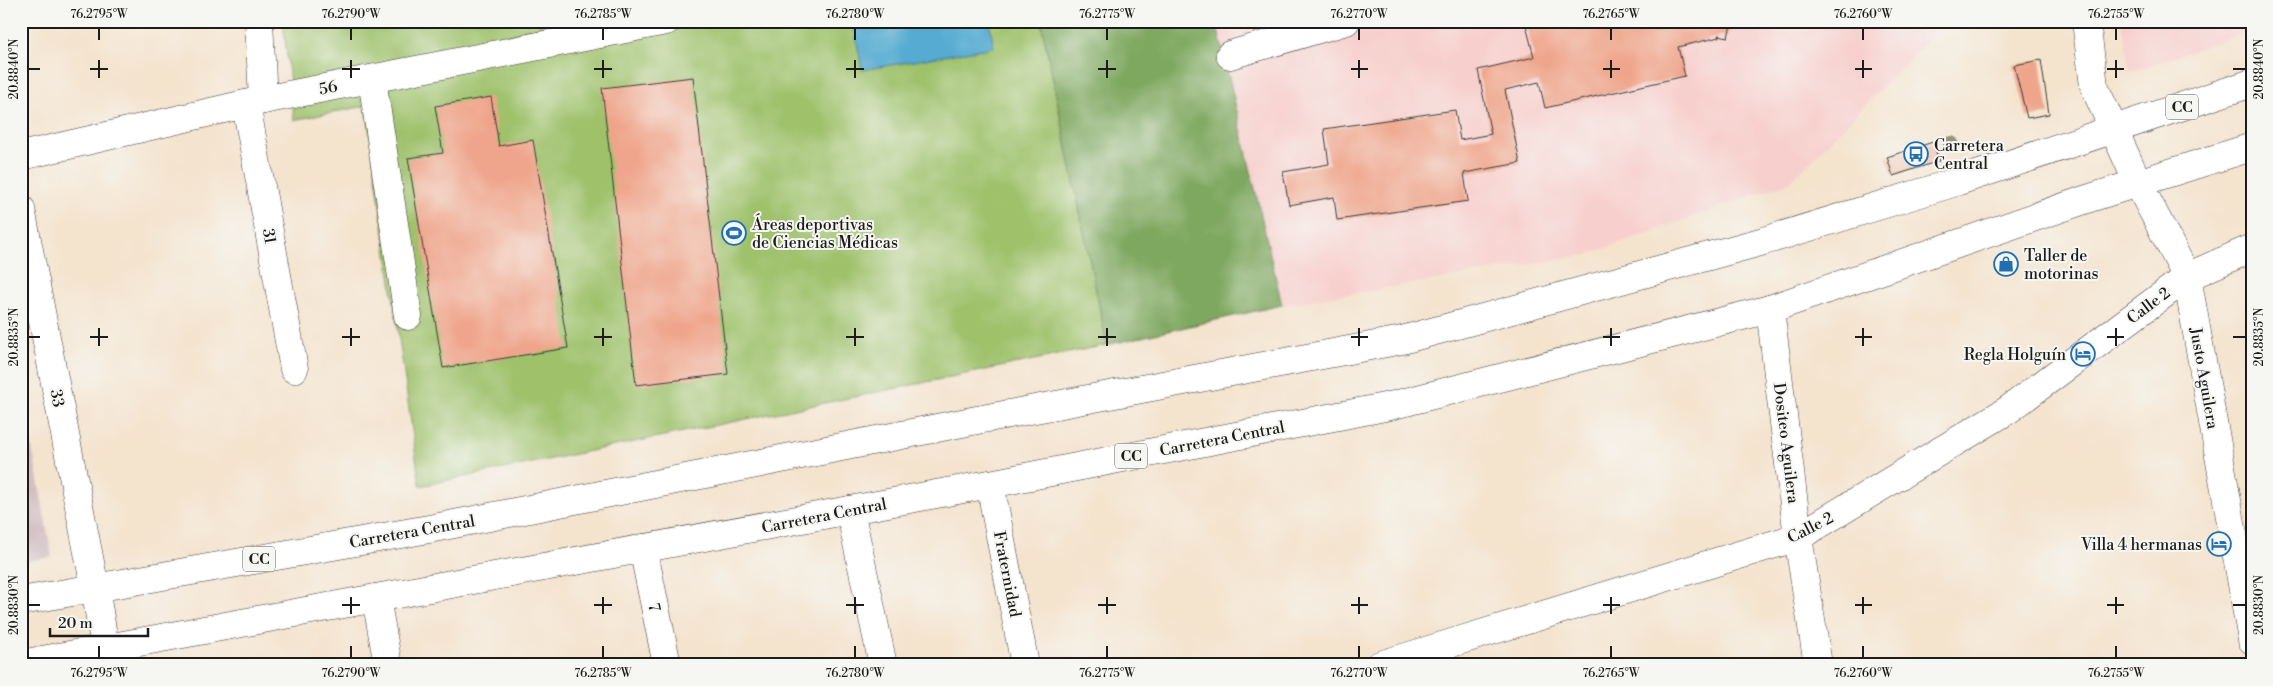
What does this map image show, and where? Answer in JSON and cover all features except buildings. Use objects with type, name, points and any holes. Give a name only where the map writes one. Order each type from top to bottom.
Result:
[{"type":"main road","name":"31","points":[[259,21],[255,102],[294,369]]},
{"type":"main road","name":"56","points":[[21,156],[255,102],[666,21]]},
{"type":"main road","points":[[1230,55],[1346,21]]},
{"type":"main road","name":"Justo Aguilera","points":[[2086,21],[2094,86],[2112,131],[2187,277],[2252,640]]},
{"type":"main road","points":[[372,78],[408,316]]},
{"type":"main road","name":"Carretera Central","points":[[21,601],[429,529],[977,420],[1402,340],[1764,241],[2112,131],[2252,83]]},
{"type":"main road","name":"Carretera Central","points":[[21,664],[106,657],[376,598],[990,484],[1390,406],[1770,309],[2138,183],[2252,147]]},
{"type":"main road","name":"33","points":[[21,209],[95,588],[106,657]]},
{"type":"main road","name":"Calle 2","points":[[1380,665],[1798,537],[2008,410],[2187,277],[2252,248]]},
{"type":"main road","name":"Dositeo Aguilera","points":[[1770,309],[1798,537],[1818,665]]},
{"type":"main road","name":"Fraternidad","points":[[990,484],[1025,665]]},
{"type":"main road","points":[[850,510],[883,665]]},
{"type":"main road","name":"7","points":[[643,548],[667,665]]},
{"type":"main road","points":[[376,598],[388,665]]},
{"type":"shaded area","points":[[283,21],[1947,21],[1790,182],[1587,255],[1282,305],[1107,345],[420,486],[366,106],[294,120]]},
{"type":"shaded area","points":[[2122,21],[2252,21],[2252,30],[2130,72]]},
{"type":"shaded area","points":[[21,386],[52,557],[21,562]]},
{"type":"green space","name":"Áreas deportivas de Ciencias Médicas","points":[[283,21],[1041,21],[1107,345],[420,486],[366,106],[294,120]]},
{"type":"green space","points":[[1041,21],[1216,21],[1282,305],[1107,345]]},
{"type":"water","points":[[853,21],[989,21],[994,47],[862,70]]},
{"type":"place","name":"Carretera Central","points":[[1916,154]]},
{"type":"place","name":"Áreas deportivas de Ciencias Médicas","points":[[734,233]]},
{"type":"place","name":"Taller de motorinas","points":[[2006,264]]},
{"type":"place","name":"Regla Holguín","points":[[2083,354]]},
{"type":"place","name":"Villa 4 hermanas","points":[[2219,544]]}]
